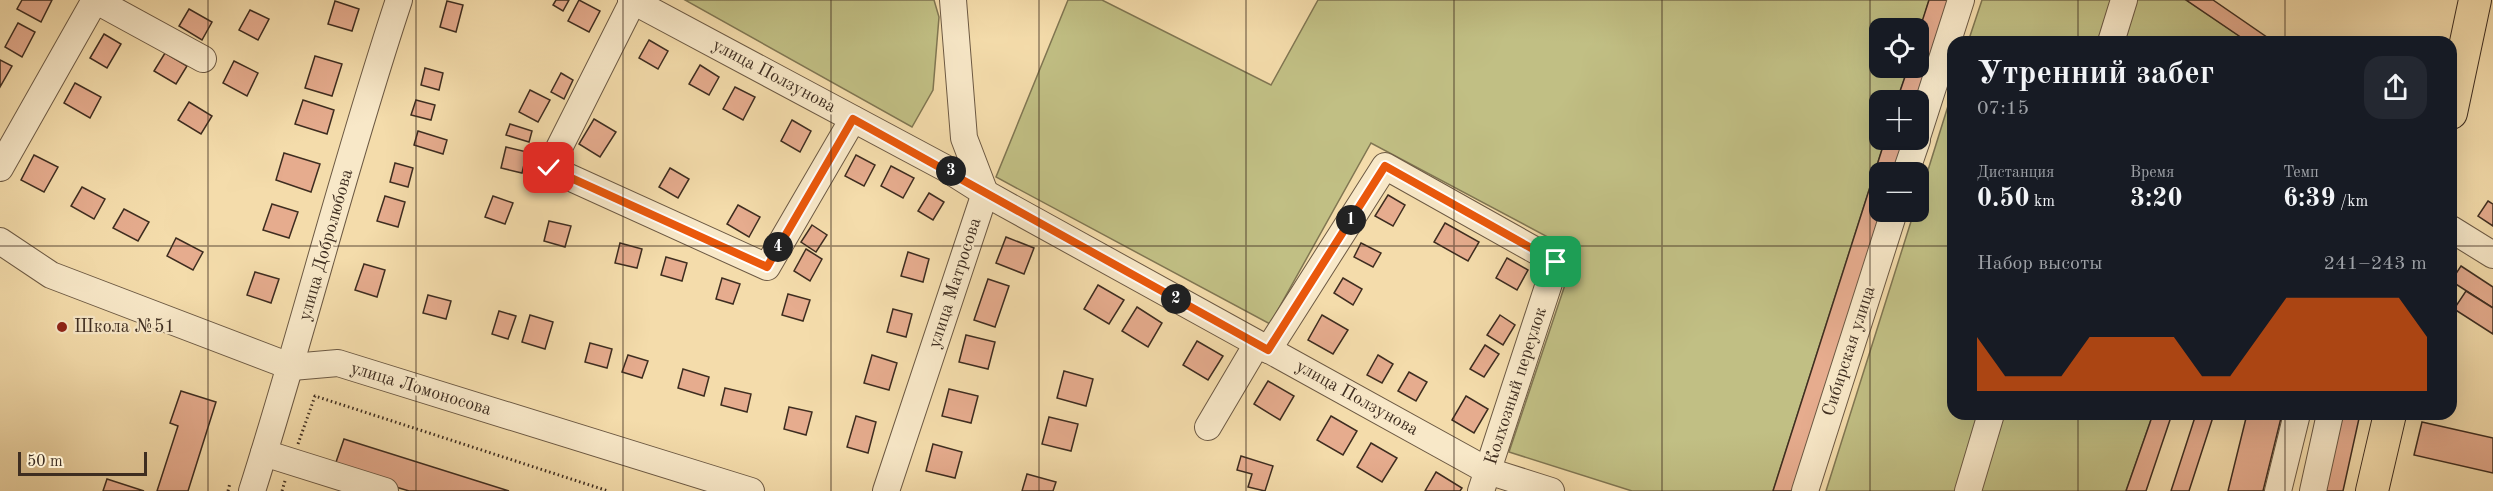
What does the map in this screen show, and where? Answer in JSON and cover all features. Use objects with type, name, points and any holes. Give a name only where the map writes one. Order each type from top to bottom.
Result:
[{"type":"main road","points":[[2457,85],[2475,0]]},
{"type":"main road","points":[[2375,490],[2389,420]]},
{"type":"street","points":[[0,168],[95,0],[203,59]]},
{"type":"street","name":"улица Добролюбова","points":[[252,491],[292,367],[368,94],[399,0]]},
{"type":"street","points":[[953,0],[964,138],[985,193]]},
{"type":"street","points":[[1949,36],[1961,0]]},
{"type":"street","points":[[2113,36],[2124,0]]},
{"type":"street","points":[[632,1],[549,168],[767,267],[853,119]]},
{"type":"street","name":"улица Ползунова","points":[[632,1],[946,168],[985,193],[1263,347],[1485,481],[1551,491]]},
{"type":"street","points":[[1929,100],[1947,44]]},
{"type":"street","points":[[946,168],[964,138]]},
{"type":"street","name":"Колхозный переулок","points":[[1263,347],[1385,166],[1556,262],[1485,481]]},
{"type":"street","name":"улица Матросова","points":[[886,491],[985,193]]},
{"type":"street","name":"Сибирская улица","points":[[1805,491],[1891,222]]},
{"type":"street","points":[[2457,233],[2493,255]]},
{"type":"street","name":"улица Ломоносова","points":[[0,241],[51,275],[292,367],[338,363],[751,491]]},
{"type":"street","points":[[1208,427],[1263,347]]},
{"type":"street","points":[[1968,491],[1989,420]]},
{"type":"street","points":[[2278,491],[2296,420]]},
{"type":"street","points":[[2313,491],[2329,420]]},
{"type":"street","points":[[264,453],[292,462],[323,482],[385,491]]},
{"type":"path","points":[[282,491],[315,396],[608,491]]},
{"type":"shaded area","points":[[685,0],[934,0],[939,17],[933,90],[912,127]]},
{"type":"shaded area","points":[[1068,0],[1102,0],[1271,85],[1318,0],[1929,0],[1924,18],[1869,18],[1869,78],[1905,78],[1900,90],[1869,90],[1869,150],[1882,150],[1878,162],[1869,162],[1869,190],[1773,491],[1632,491],[1509,452],[1576,252],[1371,143],[1270,324],[996,177]]},
{"type":"shaded area","points":[[1982,0],[2186,0],[2239,36],[1970,36]]},
{"type":"shaded area","points":[[1947,109],[1947,420],[2151,420],[2126,491],[1826,491],[1911,222],[1929,222],[1929,167]]},
{"type":"building","points":[[22,0],[52,0],[41,22],[17,9]]},
{"type":"building","points":[[556,0],[569,0],[563,11],[553,5]]},
{"type":"building","points":[[579,0],[600,11],[589,32],[568,21]]},
{"type":"building","points":[[1929,0],[1950,0],[1929,66],[1929,18],[1923,18]]},
{"type":"building","points":[[2186,0],[2213,0],[2265,36],[2239,36]]},
{"type":"building","points":[[335,1],[359,9],[352,31],[328,24]]},
{"type":"building","points":[[447,1],[463,5],[456,32],[440,27]]},
{"type":"building","points":[[189,9],[212,22],[202,40],[179,26]]},
{"type":"building","points":[[250,10],[269,19],[258,40],[239,30]]},
{"type":"building","points":[[18,23],[35,32],[22,57],[5,47]]},
{"type":"building","points":[[104,34],[121,44],[107,68],[90,58]]},
{"type":"building","points":[[649,40],[668,51],[658,69],[639,58]]},
{"type":"building","points":[[165,53],[187,66],[176,84],[154,71]]},
{"type":"building","points":[[315,56],[342,64],[332,96],[305,88]]},
{"type":"building","points":[[0,60],[12,66],[0,87]]},
{"type":"building","points":[[234,61],[258,73],[247,96],[223,83]]},
{"type":"building","points":[[700,65],[719,77],[709,95],[689,84]]},
{"type":"building","points":[[425,68],[443,73],[439,90],[421,85]]},
{"type":"building","points":[[561,73],[573,80],[564,99],[551,92]]},
{"type":"building","points":[[1905,78],[1925,78],[1921,90],[1900,90]]},
{"type":"building","points":[[75,83],[101,97],[90,118],[64,103]]},
{"type":"building","points":[[735,87],[755,97],[743,120],[723,109]]},
{"type":"building","points":[[530,90],[550,100],[538,122],[519,112]]},
{"type":"building","points":[[303,100],[334,110],[327,134],[295,124]]},
{"type":"building","points":[[416,100],[435,105],[431,120],[411,115]]},
{"type":"building","points":[[189,102],[212,116],[201,134],[178,120]]},
{"type":"building","points":[[594,119],[616,132],[600,157],[579,144]]},
{"type":"building","points":[[792,120],[811,131],[800,152],[781,141]]},
{"type":"building","points":[[510,124],[532,131],[529,142],[506,135]]},
{"type":"building","points":[[418,131],[447,140],[443,154],[414,145]]},
{"type":"building","points":[[506,147],[527,152],[522,173],[501,168]]},
{"type":"building","points":[[1882,150],[1902,150],[1898,162],[1878,162]]},
{"type":"building","points":[[284,153],[320,164],[311,192],[276,180]]},
{"type":"building","points":[[34,155],[58,167],[44,192],[21,180]]},
{"type":"building","points":[[856,155],[875,165],[864,186],[845,176]]},
{"type":"building","points":[[395,163],[413,168],[408,187],[390,182]]},
{"type":"building","points":[[891,166],[914,178],[903,198],[881,186]]},
{"type":"building","points":[[670,168],[689,179],[678,198],[659,187]]},
{"type":"building","points":[[82,187],[105,199],[94,219],[71,206]]},
{"type":"building","points":[[1869,190],[1869,222],[1879,222],[1794,491],[1773,491]]},
{"type":"building","points":[[929,193],[944,202],[933,220],[918,211]]},
{"type":"building","points":[[1388,195],[1405,205],[1393,226],[1375,216]]},
{"type":"building","points":[[385,196],[405,202],[398,227],[377,221]]},
{"type":"building","points":[[493,196],[513,203],[505,224],[485,217]]},
{"type":"building","points":[[2488,201],[2493,204],[2493,226],[2478,216]]},
{"type":"building","points":[[272,204],[298,212],[289,238],[263,230]]},
{"type":"building","points":[[738,205],[760,217],[749,237],[727,224]]},
{"type":"building","points":[[124,209],[149,222],[138,241],[113,228]]},
{"type":"building","points":[[549,221],[571,226],[565,247],[544,241]]},
{"type":"building","points":[[1445,223],[1479,242],[1468,261],[1434,242]]},
{"type":"building","points":[[812,225],[827,235],[816,252],[801,242]]},
{"type":"building","points":[[1006,237],[1034,248],[1024,274],[996,263]]},
{"type":"building","points":[[176,238],[203,252],[193,270],[167,256]]},
{"type":"building","points":[[620,243],[642,249],[637,268],[615,263]]},
{"type":"building","points":[[1361,243],[1381,253],[1373,267],[1354,257]]},
{"type":"building","points":[[806,249],[822,259],[810,281],[794,271]]},
{"type":"building","points":[[908,252],[929,259],[923,282],[901,276]]},
{"type":"building","points":[[666,257],[687,263],[682,281],[661,275]]},
{"type":"building","points":[[1507,258],[1528,270],[1517,290],[1496,278]]},
{"type":"building","points":[[364,264],[385,270],[377,297],[355,290]]},
{"type":"building","points":[[2461,266],[2493,287],[2493,308],[2457,285],[2457,272]]},
{"type":"building","points":[[255,272],[279,279],[271,303],[247,295]]},
{"type":"building","points":[[722,278],[740,284],[733,304],[716,299]]},
{"type":"building","points":[[1343,278],[1362,289],[1353,305],[1334,293]]},
{"type":"building","points":[[988,279],[1009,286],[995,327],[974,320]]},
{"type":"building","points":[[1098,285],[1124,300],[1109,324],[1084,309]]},
{"type":"building","points":[[2466,291],[2493,308],[2493,334],[2457,311],[2457,304]]},
{"type":"building","points":[[788,294],[810,300],[803,321],[782,315]]},
{"type":"building","points":[[428,295],[451,301],[446,319],[423,313]]},
{"type":"building","points":[[1137,307],[1162,323],[1148,347],[1122,331]]},
{"type":"building","points":[[893,309],[912,314],[906,337],[887,332]]},
{"type":"building","points":[[499,311],[516,316],[508,339],[492,334]]},
{"type":"building","points":[[530,315],[553,322],[545,349],[522,342]]},
{"type":"building","points":[[1322,315],[1348,330],[1333,354],[1308,340]]},
{"type":"building","points":[[1500,315],[1515,325],[1503,345],[1487,335]]},
{"type":"building","points":[[966,335],[995,342],[988,369],[959,362]]},
{"type":"building","points":[[1197,341],[1223,356],[1208,380],[1183,365]]},
{"type":"building","points":[[590,343],[612,349],[607,368],[585,362]]},
{"type":"building","points":[[1485,345],[1499,354],[1484,377],[1470,369]]},
{"type":"building","points":[[628,355],[648,361],[642,378],[622,372]]},
{"type":"building","points":[[872,355],[897,363],[889,390],[864,383]]},
{"type":"building","points":[[1378,355],[1393,364],[1382,383],[1367,375]]},
{"type":"building","points":[[683,369],[709,377],[704,396],[678,388]]},
{"type":"building","points":[[1064,371],[1093,379],[1086,406],[1057,398]]},
{"type":"building","points":[[1409,372],[1427,382],[1416,401],[1398,391]]},
{"type":"building","points":[[1268,381],[1294,396],[1280,420],[1254,404]]},
{"type":"building","points":[[725,388],[751,394],[747,412],[721,405]]},
{"type":"building","points":[[949,389],[978,396],[971,423],[942,416]]},
{"type":"building","points":[[181,391],[216,402],[188,491],[157,491],[178,426],[170,423]]},
{"type":"building","points":[[1466,396],[1488,409],[1474,433],[1452,420]]},
{"type":"building","points":[[789,407],[812,412],[806,435],[784,429]]},
{"type":"building","points":[[856,416],[876,422],[868,453],[847,447]]},
{"type":"building","points":[[1331,416],[1357,431],[1343,455],[1317,440]]},
{"type":"building","points":[[1049,417],[1078,424],[1071,451],[1042,444]]},
{"type":"building","points":[[2151,420],[2170,420],[2146,491],[2126,491]]},
{"type":"building","points":[[2194,420],[2212,420],[2189,491],[2171,491]]},
{"type":"building","points":[[2246,420],[2281,420],[2263,491],[2228,491]]},
{"type":"building","points":[[2338,420],[2359,420],[2343,491],[2322,491]]},
{"type":"building","points":[[2422,422],[2493,438],[2493,473],[2414,455]]},
{"type":"building","points":[[344,439],[509,491],[409,491],[334,468]]},
{"type":"building","points":[[1371,443],[1397,458],[1382,482],[1357,467]]},
{"type":"building","points":[[933,444],[962,452],[955,478],[926,471]]},
{"type":"building","points":[[1241,456],[1273,466],[1265,491],[1248,487],[1252,474],[1237,470]]},
{"type":"building","points":[[1436,472],[1462,488],[1460,491],[1425,491]]},
{"type":"building","points":[[1027,474],[1056,482],[1053,491],[1022,491]]},
{"type":"building","points":[[107,479],[144,491],[103,491]]},
{"type":"place","name":"Школа №51","points":[[62,327]]},
{"type":"route","points":[[549,168],[767,267],[853,119],[946,168],[985,193],[1268,350],[1385,166],[1556,262]]}]
